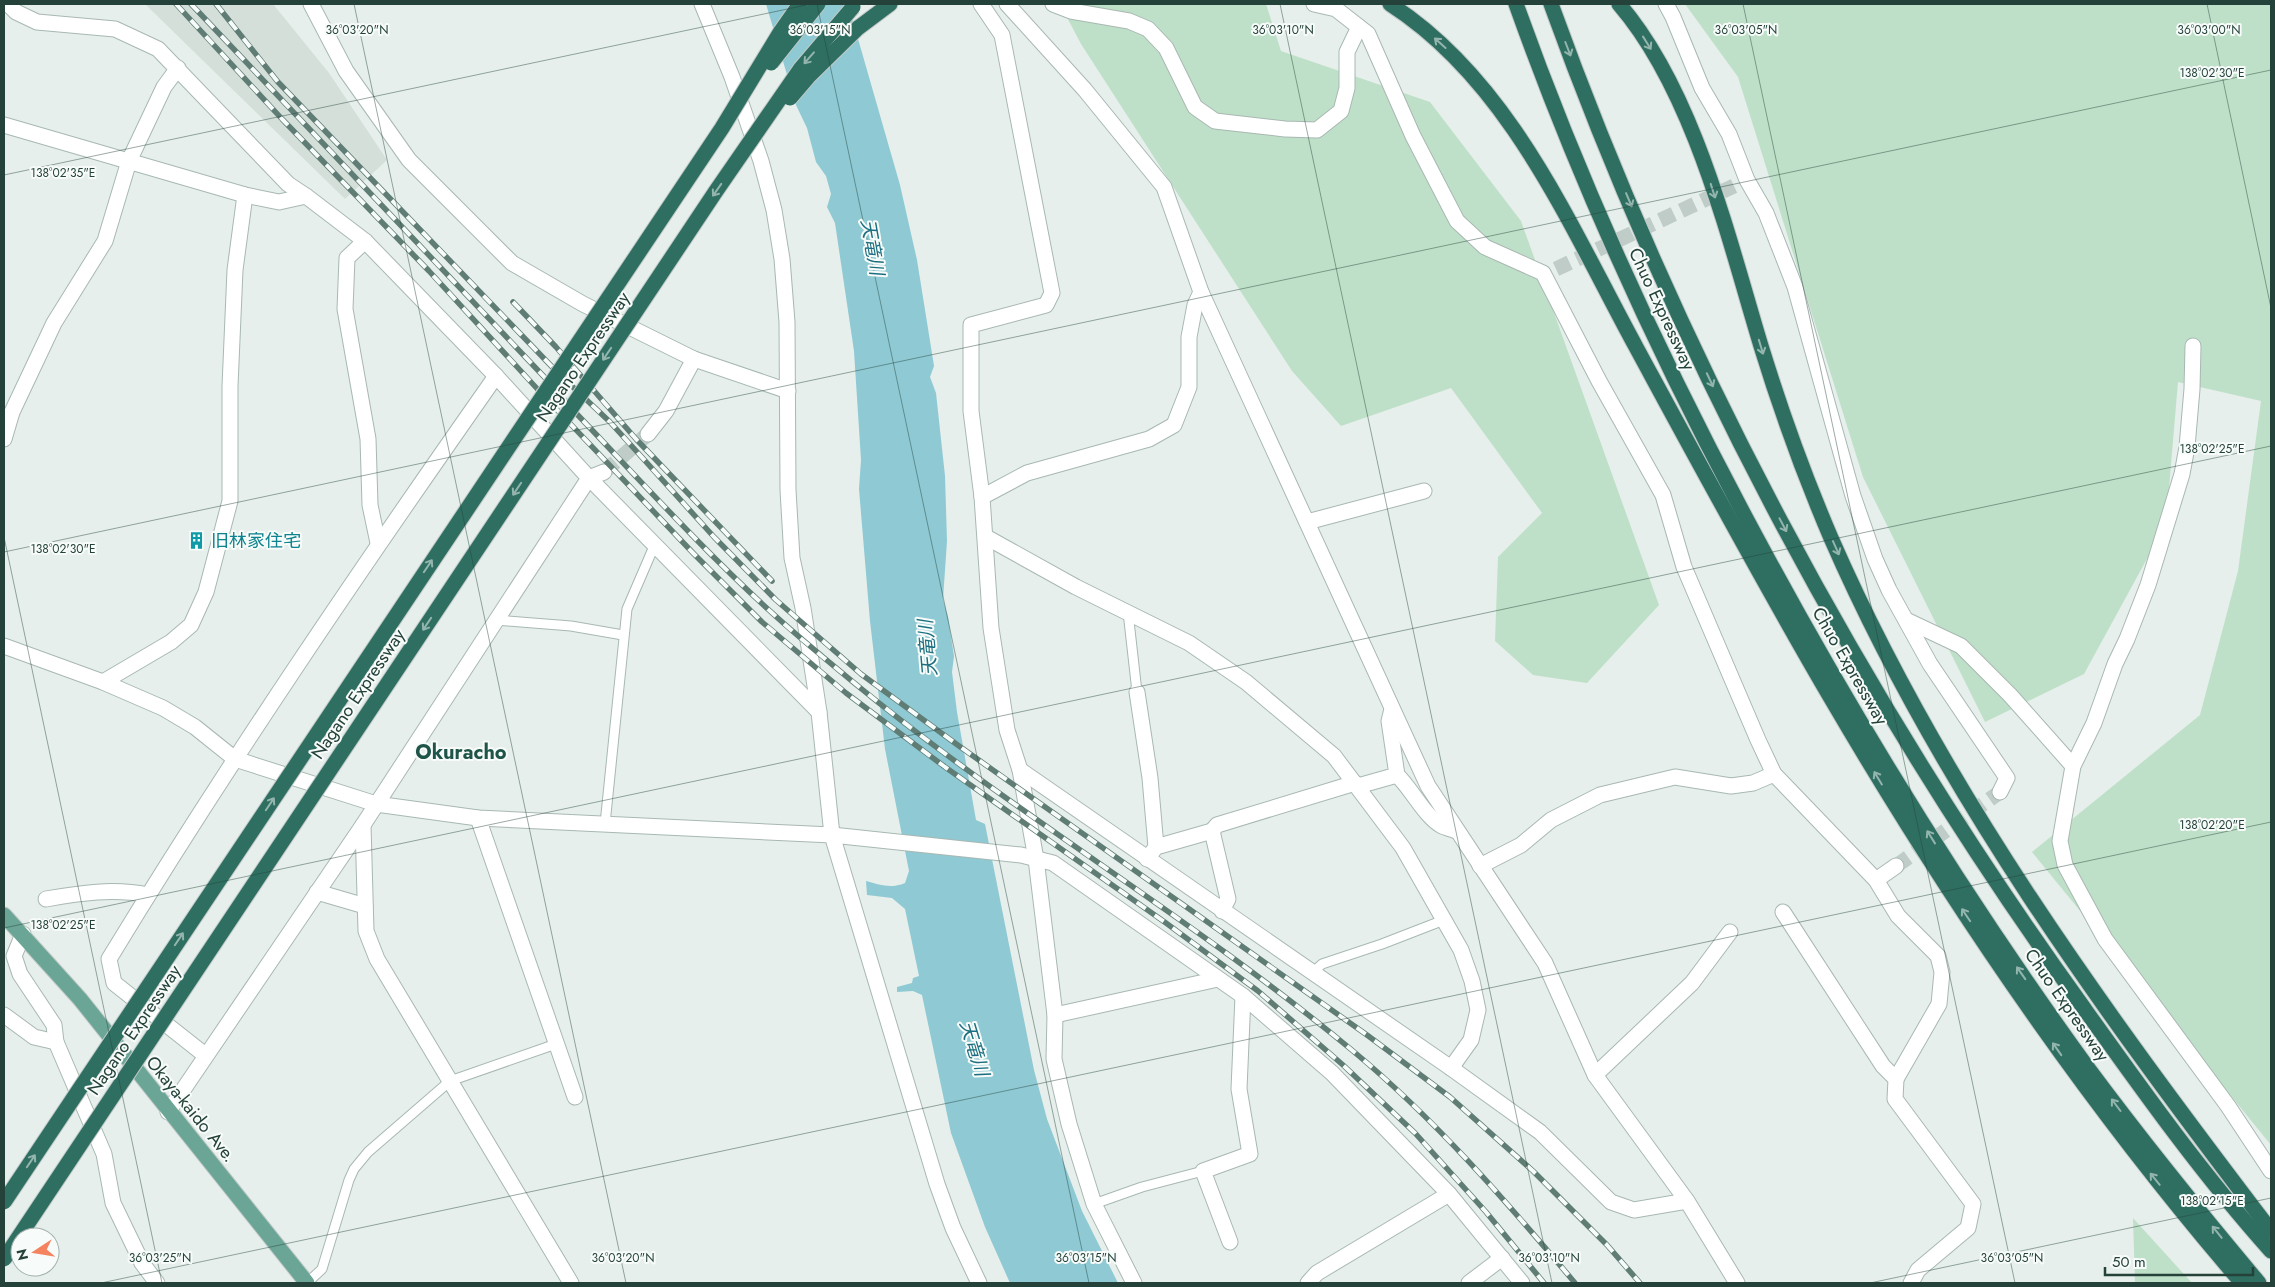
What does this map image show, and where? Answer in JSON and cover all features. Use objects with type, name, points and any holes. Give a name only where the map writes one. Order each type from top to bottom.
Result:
[{"type":"highway","points":[[722,128],[780,31],[800,4]]},
{"type":"highway","points":[[722,128],[818,4]]},
{"type":"highway","points":[[746,150],[801,68],[856,4]]},
{"type":"highway","points":[[746,150],[808,77],[858,28],[890,4]]},
{"type":"highway","points":[[1390,4],[1441,43],[1475,78],[1505,117],[1568,220],[1780,610],[1887,792],[2014,988],[2076,1075],[2147,1169],[2242,1283]]},
{"type":"highway","name":"Chuo Expressway","points":[[1516,4],[1568,142],[1649,326],[1739,506],[1842,693],[1955,875],[2082,1060],[2154,1156],[2259,1283]]},
{"type":"highway","name":"Chuo Expressway","points":[[1551,4],[1597,123],[1681,318],[1767,495],[1868,677],[1977,854],[2041,949],[2179,1138],[2271,1251]]},
{"type":"highway","points":[[1619,4],[1632,19],[1661,66],[1688,122],[1731,245],[1781,407],[1808,482],[1858,598],[1891,662],[1984,826],[2050,928],[2122,1033],[2271,1231]]},
{"type":"highway","name":"Nagano Expressway","points":[[4,1202],[722,128]]},
{"type":"highway","name":"Nagano Expressway","points":[[4,1259],[700,216],[746,150]]},
{"type":"main road","name":"Okaya-kaido Ave.","points":[[4,914],[80,1000],[307,1283]]},
{"type":"street","points":[[8,4],[16,12],[37,22],[116,29],[158,48],[288,184],[365,241],[496,376],[590,478],[819,712]]},
{"type":"street","points":[[311,4],[346,70],[408,160],[512,263],[582,304],[694,359],[788,391]]},
{"type":"street","points":[[702,4],[732,77],[761,161],[774,210],[782,259],[787,322],[788,490],[792,558],[803,608],[819,712],[832,835],[937,1184],[952,1228],[979,1283]]},
{"type":"street","points":[[981,4],[1002,35],[1052,293],[1046,305],[971,325],[971,411],[982,497],[994,646],[1007,730],[1020,770],[1036,859],[1055,1015],[1054,1059],[1069,1124],[1094,1204],[1134,1283]]},
{"type":"street","points":[[1007,4],[1084,90],[1164,187],[1201,292],[1428,786],[1545,963],[1595,1075],[1687,1201],[1737,1283]]},
{"type":"street","points":[[1053,4],[1070,11],[1129,21],[1148,29],[1166,48],[1195,107],[1215,121],[1285,129],[1317,130],[1341,112],[1347,88],[1347,52],[1359,27]]},
{"type":"street","points":[[1314,4],[1336,9],[1368,34],[1413,136],[1457,221],[1485,247],[1549,271],[1599,381],[1663,495],[1684,567],[1774,774],[1876,880],[1898,916],[1938,956],[1942,972],[1939,1004],[1896,1079],[1895,1099],[1973,1204],[1968,1228],[1918,1270],[1911,1283]]},
{"type":"street","points":[[1666,4],[1702,88],[1729,134],[1741,183],[1766,214],[1795,287],[1853,496],[1875,558],[1930,664],[2007,778],[2000,792]]},
{"type":"street","points":[[4,439],[8,411],[54,323],[105,240],[129,161],[164,87],[178,68]]},
{"type":"street","points":[[4,125],[244,195],[279,202],[306,196]]},
{"type":"street","points":[[103,682],[171,642],[191,625],[206,592],[230,501],[230,386],[235,270],[244,195]]},
{"type":"street","points":[[365,241],[348,258],[345,309],[368,439],[370,504],[378,543]]},
{"type":"street","points":[[982,497],[1027,473],[1149,439],[1174,425],[1189,387],[1189,337],[1195,305],[1201,292]]},
{"type":"street","points":[[2193,346],[2189,428],[2182,474],[2148,585],[2128,639],[2115,664],[2094,723],[2074,766],[2060,841],[2065,866],[2105,939],[2228,1106],[2271,1171]]},
{"type":"street","points":[[648,434],[666,411],[694,359]]},
{"type":"street","points":[[205,1055],[114,983],[109,959],[234,759],[378,543],[496,376]]},
{"type":"street","points":[[168,1112],[363,825],[590,478],[604,472]]},
{"type":"street","points":[[1307,522],[1424,491]]},
{"type":"street","points":[[986,538],[1076,587],[1188,643],[1246,682],[1334,756],[1403,848],[1461,950],[1472,980],[1478,1010],[1471,1040],[1451,1068]]},
{"type":"street","points":[[1906,620],[1961,646],[2010,695],[2074,766]]},
{"type":"street","points":[[4,646],[103,682],[163,708],[195,727],[234,759],[376,804],[478,818],[832,835],[1021,855],[1053,863],[1242,996],[1332,1073],[1449,1194],[1522,1283]]},
{"type":"street","points":[[1137,692],[1150,778],[1152,853]]},
{"type":"street","points":[[1392,708],[1388,721],[1397,774],[1410,787],[1419,802],[1441,825],[1457,831]]},
{"type":"street","points":[[1020,770],[1152,853],[1222,910],[1451,1068],[1540,1132],[1611,1202],[1634,1210],[1687,1201]]},
{"type":"street","points":[[1152,853],[1212,830],[1217,825],[1356,784],[1397,774]]},
{"type":"street","points":[[1480,866],[1522,845],[1551,820],[1600,795],[1675,776],[1732,786],[1753,783],[1774,774]]},
{"type":"street","points":[[478,818],[575,1097]]},
{"type":"street","points":[[363,825],[366,930],[376,959],[571,1283]]},
{"type":"street","points":[[1212,830],[1228,899],[1222,910]]},
{"type":"street","points":[[1876,880],[1896,866]]},
{"type":"street","points":[[46,899],[86,892],[130,891],[148,895]]},
{"type":"street","points":[[317,892],[365,906]]},
{"type":"street","points":[[1783,912],[1883,1066],[1896,1079]]},
{"type":"street","points":[[1595,1075],[1692,984],[1730,932]]},
{"type":"street","points":[[23,934],[14,956],[20,974],[54,1025],[56,1042],[104,1154],[113,1202],[142,1262],[158,1283]]},
{"type":"street","points":[[1055,1015],[1218,979]]},
{"type":"street","points":[[1230,1242],[1203,1171],[1250,1154],[1239,1089],[1242,996]]},
{"type":"street","points":[[4,1015],[34,1037],[56,1042]]},
{"type":"street","points":[[1308,1283],[1317,1273],[1449,1194]]},
{"type":"street","points":[[1467,1283],[1502,1258]]},
{"type":"lane","points":[[605,824],[627,609],[655,544]]},
{"type":"lane","points":[[1128,612],[1137,692]]},
{"type":"lane","points":[[496,620],[571,626],[623,635]]},
{"type":"lane","points":[[1312,973],[1322,964],[1382,944],[1444,920]]},
{"type":"lane","points":[[307,1283],[322,1269],[349,1180],[354,1169],[368,1152],[450,1081],[556,1044]]},
{"type":"lane","points":[[1094,1204],[1142,1187],[1203,1171]]},
{"type":"shaded area","points":[[145,4],[273,4],[329,73],[387,160],[345,199]]},
{"type":"green space","points":[[1060,4],[1266,4],[1281,51],[1430,102],[1521,221],[1659,605],[1587,683],[1533,675],[1495,641],[1498,557],[1542,513],[1451,388],[1341,426],[1292,371],[1081,44]]},
{"type":"green space","points":[[1685,4],[2271,4],[2271,1145],[2032,852],[2200,715],[2238,571],[2261,401],[2178,382],[2166,524],[2084,674],[1985,722],[1863,477],[1738,77]]},
{"type":"green space","points":[[2133,1218],[2192,1283],[2135,1283]]},
{"type":"water","name":"天竜川","points":[[766,4],[848,4],[900,185],[917,260],[934,366],[930,377],[936,393],[945,476],[947,541],[943,599],[954,656],[952,672],[957,712],[976,820],[985,824],[1034,1070],[1047,1119],[1082,1211],[1118,1283],[1010,1283],[985,1227],[951,1133],[922,995],[913,991],[897,992],[897,987],[912,983],[913,978],[919,976],[905,909],[892,898],[867,895],[866,881],[886,886],[900,885],[905,883],[909,871],[885,749],[870,621],[859,489],[861,460],[854,351],[835,223],[827,207],[831,194],[826,176],[816,162],[807,128],[796,105]]},
{"type":"tunnel","points":[[1556,269],[1734,186]]},
{"type":"tunnel","points":[[604,472],[648,434]]},
{"type":"tunnel","points":[[1896,866],[2000,792]]},
{"type":"railway","points":[[176,4],[282,119],[429,271],[542,394],[694,554],[762,622],[846,693],[945,767],[1166,923],[1258,991],[1343,1065],[1415,1133],[1486,1212],[1544,1283]]},
{"type":"railway","points":[[191,4],[670,512],[719,563],[770,611],[831,664],[975,776],[1230,956],[1353,1051],[1384,1077],[1442,1133],[1523,1222],[1575,1283]]},
{"type":"railway","points":[[216,4],[278,82],[557,372],[610,422],[714,537],[776,600],[861,674],[959,746],[1367,1035],[1450,1097],[1533,1171],[1607,1245],[1640,1283]]},
{"type":"railway","points":[[513,302],[556,347],[636,439],[772,581]]},
{"type":"place","name":"旧林家住宅","points":[[197,541]]},
{"type":"district","name":"Okuracho","points":[[461,752]]}]
